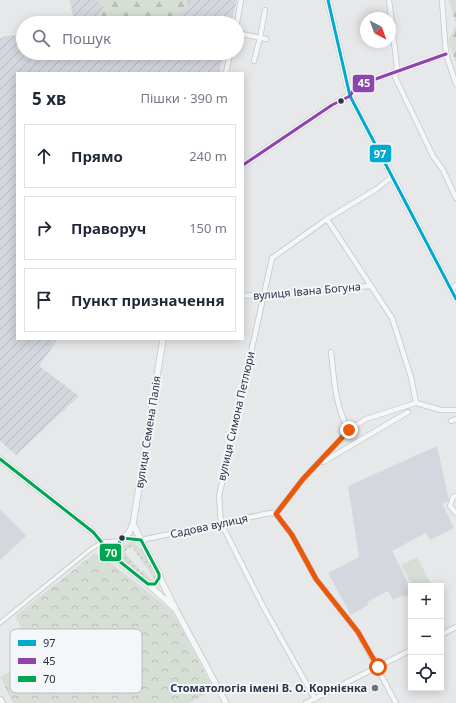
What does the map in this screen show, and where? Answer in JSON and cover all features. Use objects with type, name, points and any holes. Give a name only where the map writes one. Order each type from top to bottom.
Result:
[{"type":"street","points":[[238,16],[241,0]]},
{"type":"street","points":[[328,0],[350,96],[455,287],[456,299]]},
{"type":"street","points":[[388,0],[397,66],[395,77],[433,156],[443,170],[456,198]]},
{"type":"street","points":[[442,0],[446,54],[456,84]]},
{"type":"street","points":[[254,61],[265,10]]},
{"type":"street","points":[[244,34],[266,40]]},
{"type":"street","points":[[244,165],[332,104],[350,96],[356,86],[446,54]]},
{"type":"street","points":[[226,72],[229,60]]},
{"type":"street","name":"вулиця Симона Петлюри","points":[[315,699],[221,524],[218,496],[272,258],[326,219],[375,190],[393,176]]},
{"type":"street","points":[[326,219],[392,318],[411,377],[416,402]]},
{"type":"street","name":"вулиця Івана Богуна","points":[[244,296],[370,286]]},
{"type":"street","name":"вулиця Семена Палія","points":[[120,540],[129,533],[133,524],[163,340]]},
{"type":"street","points":[[330,352],[337,396],[344,422],[349,430]]},
{"type":"street","points":[[396,703],[358,632],[316,579],[292,535],[276,514],[303,479],[349,430],[366,419],[416,402],[441,410],[456,410]]},
{"type":"street","points":[[318,464],[408,412]]},
{"type":"street","points":[[0,459],[92,532],[114,557],[175,608]]},
{"type":"street","points":[[456,496],[453,497],[450,506],[456,513]]},
{"type":"street","name":"Садова вулиця","points":[[141,541],[270,513],[276,514]]},
{"type":"street","points":[[133,524],[175,608],[226,703]]},
{"type":"street","points":[[0,623],[91,549],[101,543],[120,540],[141,541]]},
{"type":"street","points":[[114,557],[120,540]]},
{"type":"street","points":[[148,584],[155,584],[159,576]]},
{"type":"street","points":[[444,633],[456,627]]},
{"type":"street","points":[[306,703],[408,652]]},
{"type":"shaded area","points":[[70,0],[237,0],[233,16],[73,16]]},
{"type":"shaded area","points":[[16,35],[16,60],[222,60],[219,72],[16,72],[16,340],[57,340],[39,366],[79,396],[16,455],[0,441],[0,39],[5,36]]},
{"type":"shaded area","points":[[437,446],[449,501],[443,503],[443,505],[454,528],[430,540],[426,533],[392,551],[408,583],[408,596],[404,597],[403,595],[393,600],[388,591],[367,602],[368,605],[351,615],[328,573],[359,557],[348,486]]},
{"type":"shaded area","points":[[0,509],[26,536],[0,560]]},
{"type":"green space","points":[[95,0],[187,0],[187,7],[175,16],[96,16],[104,7]]},
{"type":"green space","points":[[449,0],[456,0],[456,25]]},
{"type":"green space","points":[[456,25],[456,63],[448,41]]},
{"type":"green space","points":[[130,543],[134,543],[143,551],[156,576],[155,580],[132,547],[126,550],[125,553],[153,582],[149,582],[123,560],[121,553],[122,547]]},
{"type":"green space","points":[[94,554],[103,557],[172,611],[214,690],[189,703],[13,703],[0,677],[10,672],[10,693],[142,693],[142,629],[22,629],[15,616]]},
{"type":"green space","points":[[417,557],[430,583],[410,583],[401,565]]},
{"type":"transit line","name":"97","points":[[328,0],[350,96],[456,299]]},
{"type":"transit line","name":"45","points":[[244,164],[332,105],[350,96],[356,86],[446,54]]},
{"type":"transit line","name":"70","points":[[0,459],[93,532],[114,557],[148,584],[155,584],[159,578],[159,574],[141,540],[122,538],[116,548],[114,557]]},
{"type":"place","name":"Стоматологія імені В. О. Корнієнка","points":[[375,688]]},
{"type":"route","points":[[349,430],[303,479],[276,514],[292,535],[316,579],[358,632],[378,667]]}]
